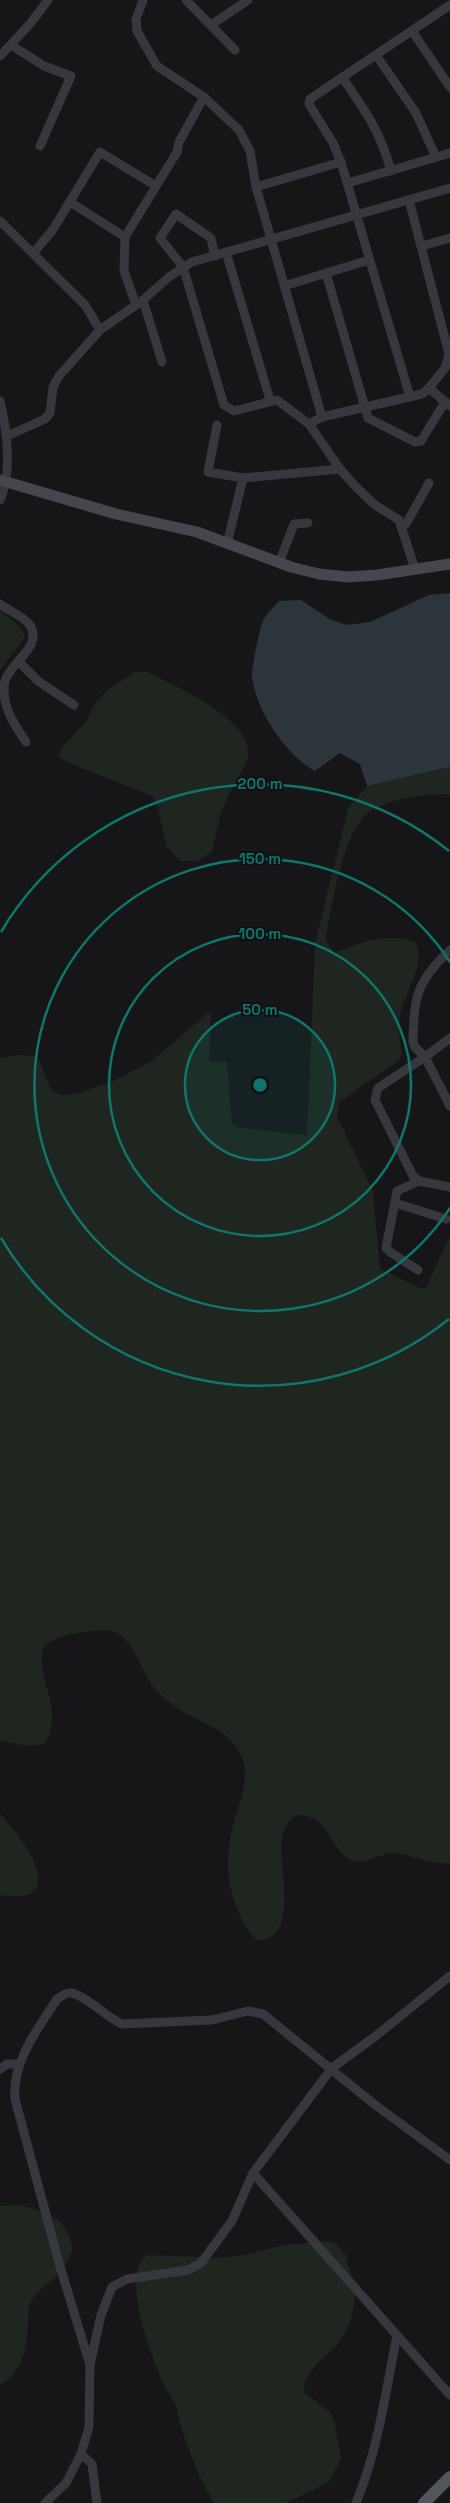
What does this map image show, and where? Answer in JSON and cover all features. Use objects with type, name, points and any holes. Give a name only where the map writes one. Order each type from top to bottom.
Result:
[{"type":"main road","points":[[424,2503],[450,2477]]},
{"type":"street","points":[[0,56],[30,24],[48,0]]},
{"type":"street","points":[[143,0],[136,19],[137,31],[157,66],[204,97],[239,130],[250,151],[256,188],[322,417]]},
{"type":"street","points":[[186,0],[235,50]]},
{"type":"street","points":[[211,25],[248,0]]},
{"type":"street","points":[[410,397],[342,162],[333,142],[309,104],[310,98],[450,5]]},
{"type":"street","points":[[412,31],[450,87]]},
{"type":"street","points":[[11,45],[44,66],[71,76],[40,146]]},
{"type":"street","points":[[376,55],[416,113],[436,157]]},
{"type":"street","points":[[342,77],[384,142],[391,171]]},
{"type":"street","points":[[162,362],[139,302],[124,271],[125,237],[177,152],[179,142],[204,97]]},
{"type":"street","points":[[34,252],[52,231],[100,152],[156,186]]},
{"type":"street","points":[[348,183],[450,153]]},
{"type":"street","points":[[256,188],[342,162]]},
{"type":"street","points":[[7,436],[46,419],[50,413],[53,387],[59,376],[100,330],[183,267],[226,252],[450,188]]},
{"type":"street","points":[[309,424],[322,417],[422,394],[445,368],[449,354],[422,246],[408,200]]},
{"type":"street","points":[[70,202],[125,237]]},
{"type":"street","points":[[215,256],[211,238],[176,214],[160,238],[183,267],[224,405],[234,411],[270,400],[283,402],[309,424],[340,469],[374,505],[399,520],[415,569]]},
{"type":"street","points":[[0,221],[34,252],[85,305],[100,330]]},
{"type":"street","points":[[422,246],[450,238]]},
{"type":"street","points":[[226,252],[270,400]]},
{"type":"street","points":[[284,286],[370,260]]},
{"type":"street","points":[[326,273],[368,418],[415,442],[421,441],[447,404],[429,388]]},
{"type":"street","points":[[0,401],[7,436],[0,500]]},
{"type":"street","points":[[217,425],[208,472],[243,478],[340,469]]},
{"type":"street","points":[[227,544],[243,478]]},
{"type":"street","points":[[3,481],[116,514],[197,532],[279,563],[319,574],[348,576],[450,564]]},
{"type":"street","points":[[401,526],[406,524],[429,483]]},
{"type":"street","points":[[279,563],[294,524],[308,523]]},
{"type":"street","points":[[0,604],[29,624],[33,635],[30,647],[18,661],[5,682],[6,705],[9,717],[26,742]]},
{"type":"street","points":[[18,661],[38,681],[74,705]]},
{"type":"street","points":[[450,950],[424,980],[417,993],[414,1007],[413,1042],[415,1047],[425,1057],[450,1106]]},
{"type":"street","points":[[450,1038],[378,1088],[375,1094],[375,1100],[413,1176],[419,1181],[450,1188]]},
{"type":"street","points":[[418,1270],[386,1248],[398,1191],[419,1181]]},
{"type":"street","points":[[395,1203],[446,1219]]},
{"type":"street","points":[[44,2503],[66,2483],[81,2454],[89,2427],[90,2365],[101,2314],[112,2287],[127,2279],[188,2270],[201,2263],[232,2221],[253,2173],[332,2068],[377,2035],[450,1976]]},
{"type":"street","points":[[90,2365],[59,2263],[15,2099],[14,2084],[19,2064],[58,1999],[66,1993],[75,1993],[109,2018],[122,2024],[212,2020],[255,2011],[269,2018],[374,2104],[450,2160]]},
{"type":"street","points":[[0,2069],[8,2064],[19,2064]]},
{"type":"street","points":[[253,2173],[450,2395]]},
{"type":"street","points":[[356,2503],[365,2481],[397,2335]]},
{"type":"street","points":[[81,2454],[92,2464],[98,2503]]},
{"type":"shaded area","points":[[450,593],[450,767],[367,786],[360,764],[340,753],[315,771],[293,754],[273,730],[265,716],[254,688],[252,675],[256,646],[262,623],[267,614],[279,601],[301,600],[331,620],[348,625],[370,622],[429,595]]},
{"type":"shaded area","points":[[0,611],[17,624],[25,634],[22,641],[0,670]]},
{"type":"shaded area","points":[[135,672],[147,672],[209,705],[238,728],[246,741],[247,760],[222,810],[212,852],[197,861],[181,861],[167,848],[158,809],[152,796],[69,763],[61,758],[59,754],[62,747],[86,722],[94,705],[107,690]]},
{"type":"shaded area","points":[[450,767],[450,794],[418,796],[387,803],[368,813],[359,822],[345,853],[326,940],[334,953],[364,942],[385,938],[405,939],[415,942],[418,951],[416,971],[400,1014],[399,1032],[402,1055],[398,1061],[339,1102],[337,1117],[373,1191],[380,1269],[422,1289],[426,1287],[450,1236],[450,1863],[426,1861],[393,1853],[362,1861],[351,1860],[338,1848],[317,1820],[308,1816],[296,1815],[287,1824],[282,1837],[283,1917],[279,1928],[272,1936],[258,1941],[241,1918],[235,1905],[229,1876],[228,1862],[231,1834],[245,1780],[245,1768],[242,1757],[234,1744],[222,1732],[185,1713],[160,1694],[148,1679],[129,1644],[117,1633],[89,1631],[77,1633],[54,1640],[47,1645],[43,1650],[42,1660],[52,1718],[45,1744],[28,1746],[0,1741],[0,1058],[19,1055],[35,1056],[40,1062],[51,1090],[62,1095],[76,1094],[113,1081],[150,1062],[208,1013],[211,1014],[209,1062],[227,1062],[232,1123],[240,1128],[307,1135],[315,943],[348,809],[367,786]]},
{"type":"shaded area","points":[[0,1814],[30,1854],[36,1868],[38,1881],[34,1890],[22,1896],[0,1895]]},
{"type":"shaded area","points":[[18,2205],[47,2213],[54,2217],[66,2230],[73,2250],[59,2274],[37,2293],[31,2301],[27,2339],[21,2361],[9,2378],[0,2385],[0,2206]]},
{"type":"shaded area","points":[[324,2241],[334,2242],[346,2255],[356,2293],[350,2324],[339,2343],[314,2367],[304,2384],[305,2393],[330,2412],[335,2425],[341,2458],[329,2482],[286,2503],[214,2503],[194,2462],[176,2406],[165,2388],[147,2340],[137,2299],[136,2280],[139,2265],[147,2255],[221,2258],[244,2255],[284,2245]]}]
